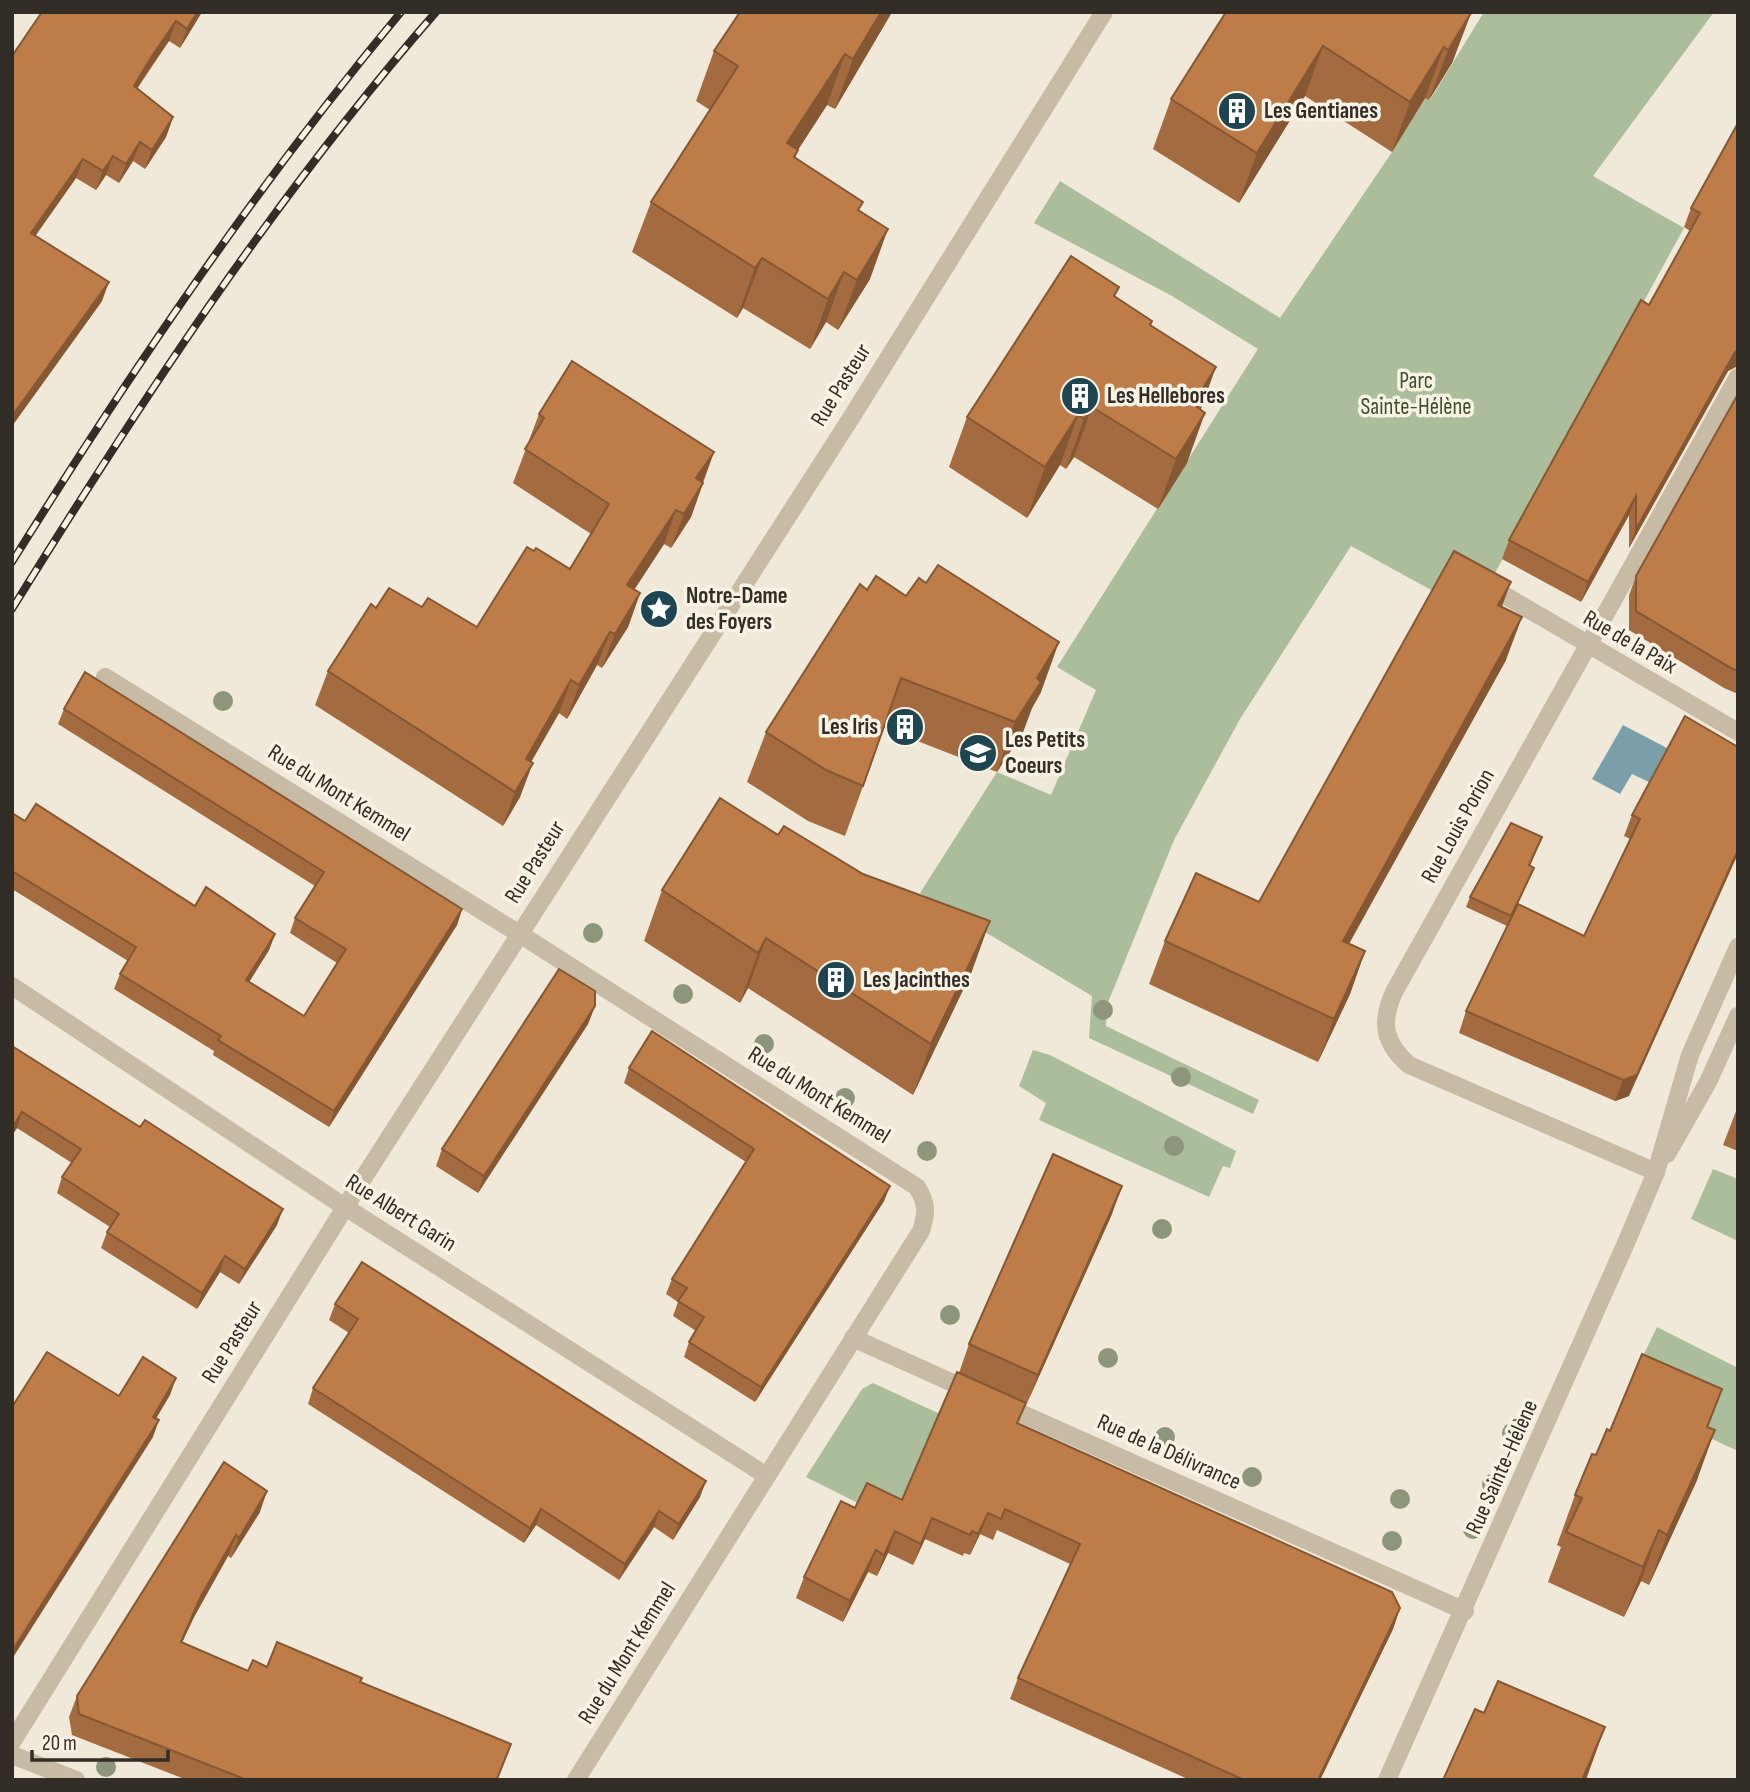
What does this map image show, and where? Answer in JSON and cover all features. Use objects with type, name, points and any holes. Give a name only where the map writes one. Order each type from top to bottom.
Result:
[{"type":"street","name":"Rue Pasteur","points":[[12,1742],[345,1207],[850,418],[1104,12]]},
{"type":"street","name":"Rue Louis Porion","points":[[1656,1172],[1409,1065],[1388,1040],[1384,1026],[1394,992],[1586,644],[1738,377]]},
{"type":"street","name":"Rue de la Paix","points":[[1499,592],[1738,732]]},
{"type":"street","name":"Rue du Mont Kemmel","points":[[105,677],[519,933],[917,1186],[925,1201],[926,1215],[921,1231],[576,1780]]},
{"type":"street","name":"Rue Sainte-Hélène","points":[[1656,1172],[1690,1055],[1738,947]]},
{"type":"street","name":"Rue Albert Garin","points":[[12,986],[345,1207],[766,1476]]},
{"type":"street","name":"Rue Sainte-Hélène","points":[[1387,1780],[1465,1611],[1656,1172],[1708,1083],[1738,1016]]},
{"type":"street","name":"Rue de la Délivrance","points":[[853,1338],[1465,1611]]},
{"type":"street","points":[[12,1755],[76,1780]]},
{"type":"green space","name":"Parc Sainte-Hélène","points":[[1484,12],[1714,12],[1593,176],[1684,228],[1473,613],[1351,546],[1240,719],[1174,840],[1107,1005],[1106,1026],[1259,1100],[1253,1114],[1089,1038],[1092,996],[920,893],[997,772],[1051,795],[1096,690],[1057,667],[1258,349],[1172,296],[1034,223],[1060,181],[1280,318],[1392,152],[1422,95],[1430,100]]},
{"type":"green space","points":[[1033,1050],[1050,1055],[1236,1151],[1230,1168],[1223,1166],[1209,1197],[1039,1120],[1046,1103],[1019,1086]]},
{"type":"green space","points":[[1713,1169],[1738,1179],[1738,1241],[1691,1219]]},
{"type":"green space","points":[[1657,1327],[1738,1368],[1738,1451],[1623,1398]]},
{"type":"green space","points":[[873,1383],[940,1414],[894,1521],[806,1477],[862,1389]]},
{"type":"water","points":[[1623,725],[1667,748],[1649,782],[1632,774],[1620,794],[1592,779]]},
{"type":"building","points":[[42,12],[197,12],[187,29],[176,21],[134,86],[173,117],[152,150],[140,142],[126,164],[113,156],[103,171],[83,159],[31,233],[109,282],[12,416],[12,56]]},
{"type":"building","points":[[740,12],[881,12],[853,59],[845,54],[787,143],[798,150],[794,157],[863,202],[858,210],[888,229],[857,280],[844,272],[828,299],[762,258],[755,268],[651,202],[738,66],[714,51]]},
{"type":"building","name":"Les Gentianes","points":[[1226,12],[1471,13],[1448,50],[1444,47],[1410,102],[1323,46],[1257,153],[1171,99]]},
{"type":"building","points":[[1738,123],[1738,350],[1636,529],[1636,496],[1588,582],[1509,540],[1641,300],[1649,305],[1700,213],[1691,208]]},
{"type":"building","points":[[1071,256],[1119,287],[1114,296],[1152,321],[1150,325],[1216,367],[1193,404],[1205,413],[1176,459],[1092,407],[1084,419],[1078,415],[1045,467],[967,417]]},
{"type":"building","points":[[572,361],[714,452],[696,478],[703,483],[684,514],[676,510],[627,585],[640,593],[615,634],[610,632],[579,685],[571,680],[526,759],[533,763],[515,792],[328,671],[371,604],[376,608],[389,588],[422,607],[428,598],[477,627],[527,547],[534,551],[536,548],[570,569],[609,504],[525,449],[544,418],[539,414]]},
{"type":"building","points":[[1738,394],[1738,671],[1636,611],[1636,576]]},
{"type":"building","points":[[1454,551],[1511,582],[1498,605],[1522,617],[1343,941],[1365,951],[1334,1019],[1165,941],[1196,873],[1259,902]]},
{"type":"building","points":[[938,565],[1059,642],[1037,678],[1041,682],[1015,722],[901,678],[863,786],[826,770],[766,732],[860,584],[867,590],[876,576],[906,596],[919,578],[926,583]]},
{"type":"building","points":[[85,672],[462,909],[334,1111],[218,1040],[221,1036],[120,974],[136,947],[12,871],[12,813],[25,821],[36,804],[195,906],[206,887],[275,934],[246,980],[304,1016],[346,949],[295,918],[324,872],[64,709]]},
{"type":"building","points":[[1685,716],[1738,747],[1738,850],[1637,1075],[1623,1080],[1466,1011],[1518,904],[1584,936],[1640,819],[1632,815]]},
{"type":"building","points":[[720,798],[778,835],[784,826],[863,874],[990,921],[931,1044],[766,938],[758,953],[662,890]]},
{"type":"building","points":[[1511,823],[1542,837],[1529,865],[1534,868],[1511,916],[1470,897]]},
{"type":"building","points":[[559,969],[595,991],[595,1006],[484,1176],[442,1149]]},
{"type":"building","points":[[652,1031],[890,1186],[761,1387],[689,1342],[704,1317],[678,1301],[687,1288],[672,1279],[754,1149],[629,1068]]},
{"type":"building","points":[[12,1046],[140,1127],[145,1120],[283,1209],[245,1269],[225,1256],[202,1293],[107,1232],[119,1214],[62,1177],[81,1149],[22,1112],[12,1128]]},
{"type":"building","points":[[1053,1154],[1122,1186],[1038,1375],[969,1344]]},
{"type":"building","points":[[362,1262],[706,1481],[679,1524],[659,1511],[625,1564],[541,1509],[530,1528],[313,1388],[358,1319],[335,1304]]},
{"type":"building","points":[[47,1352],[119,1396],[143,1357],[176,1378],[153,1417],[159,1420],[12,1651],[12,1407]]},
{"type":"building","points":[[1642,1354],[1722,1389],[1707,1427],[1715,1430],[1667,1535],[1659,1530],[1643,1567],[1566,1532],[1582,1498],[1575,1495],[1592,1454],[1596,1455],[1607,1429],[1610,1431]]},
{"type":"building","points":[[957,1372],[1026,1403],[1017,1423],[1392,1592],[1400,1608],[1318,1780],[1244,1780],[1018,1678],[1080,1544],[1005,1509],[1001,1519],[988,1513],[978,1534],[972,1531],[970,1535],[932,1518],[921,1544],[895,1531],[884,1555],[876,1550],[850,1601],[804,1577],[841,1501],[855,1508],[867,1483],[902,1500]]},
{"type":"building","points":[[224,1462],[267,1491],[239,1538],[236,1535],[201,1596],[181,1642],[248,1671],[253,1660],[267,1667],[277,1642],[362,1678],[360,1682],[511,1744],[497,1779],[500,1780],[247,1780],[79,1714],[77,1696]]},
{"type":"building","points":[[1498,1681],[1605,1727],[1582,1780],[1443,1780],[1475,1709],[1484,1713]]},
{"type":"railway","points":[[12,562],[197,280],[296,144],[401,12]]},
{"type":"railway","points":[[12,609],[160,377],[265,227],[377,82],[436,12]]},
{"type":"place","name":"Les Gentianes","points":[[1237,111]]},
{"type":"place","name":"Les Hellebores","points":[[1080,396]]},
{"type":"place","name":"Notre-Dame des Foyers","points":[[659,609]]},
{"type":"place","name":"Les Iris","points":[[905,727]]},
{"type":"place","name":"Les Petits Coeurs","points":[[978,753]]},
{"type":"place","name":"Les Jacinthes","points":[[836,980]]}]
